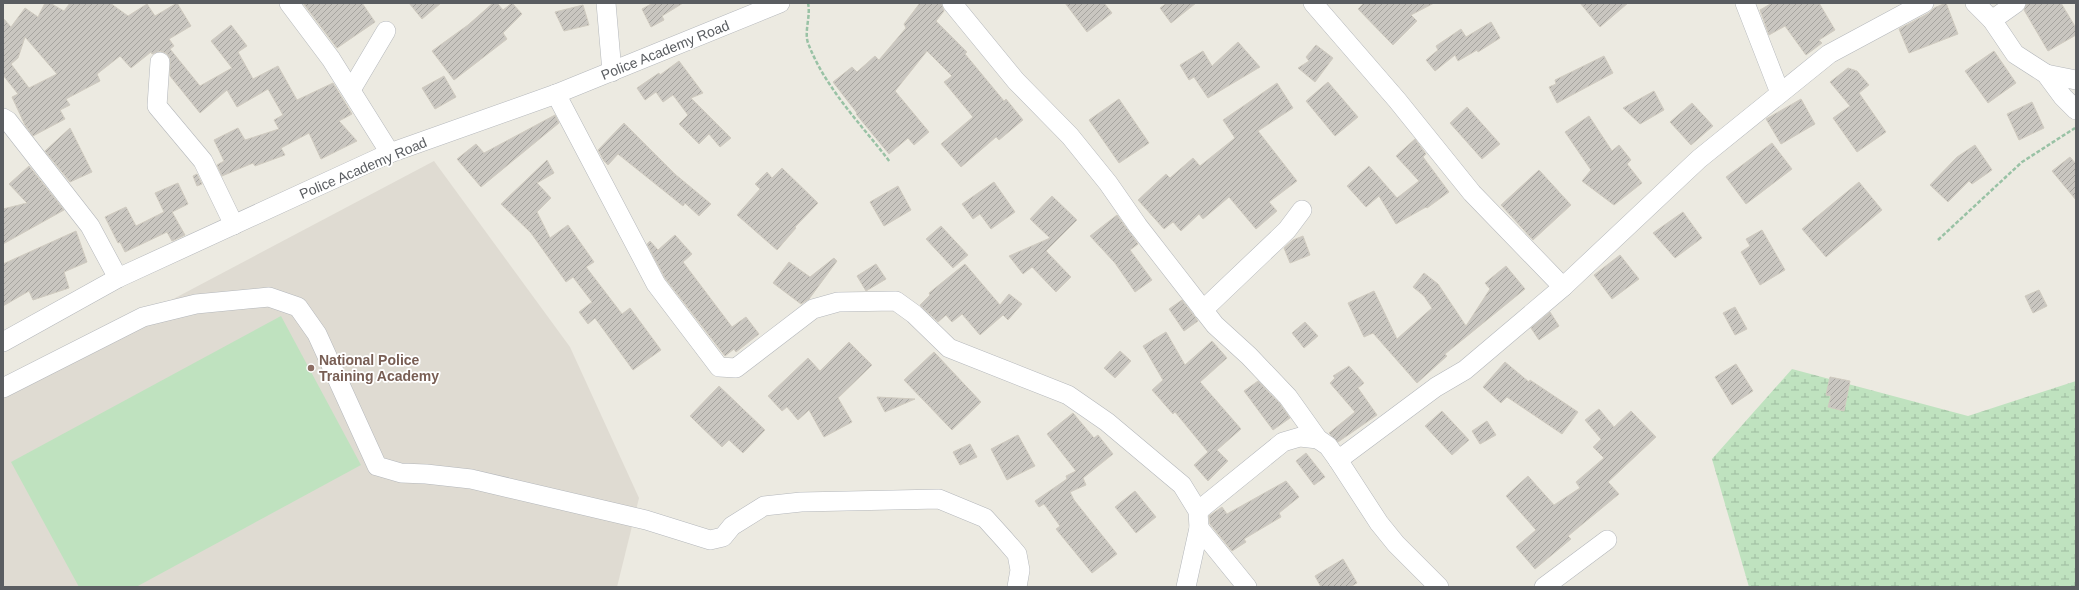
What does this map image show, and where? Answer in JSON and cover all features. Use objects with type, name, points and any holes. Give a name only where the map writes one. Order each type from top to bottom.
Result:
[{"type":"street","points":[[289,3],[331,59],[390,153]]},
{"type":"street","points":[[606,3],[612,72]]},
{"type":"street","name":"Police Academy Road","points":[[3,342],[118,278],[390,153],[556,94],[780,3]]},
{"type":"street","points":[[952,3],[1016,81],[1070,136],[1108,183],[1138,226],[1215,325],[1249,356],[1288,397],[1318,439],[1328,446],[1379,522],[1396,544],[1439,587]]},
{"type":"street","points":[[1313,3],[1397,100],[1472,193],[1563,287]]},
{"type":"street","points":[[1745,3],[1780,94]]},
{"type":"street","points":[[1338,460],[1436,387],[1465,370],[1563,287],[1699,159],[1829,54],[1924,3]]},
{"type":"street","points":[[1976,3],[1992,20],[2015,54],[2046,74],[2063,97],[2076,110]]},
{"type":"street","points":[[1992,20],[2016,3]]},
{"type":"street","points":[[351,90],[386,31]]},
{"type":"street","points":[[160,62],[156,106],[203,161],[234,225]]},
{"type":"street","points":[[2046,74],[2076,80]]},
{"type":"street","points":[[556,94],[656,284],[719,367],[736,368],[813,309],[838,302],[896,302],[914,314],[949,348],[1068,395],[1107,422],[1182,485],[1199,520],[1247,587]]},
{"type":"street","points":[[3,118],[8,121],[90,226],[118,278]]},
{"type":"street","points":[[1203,310],[1287,230],[1302,210]]},
{"type":"street","points":[[3,388],[143,317],[196,304],[269,297],[298,307],[317,334],[377,466],[401,473],[471,479],[646,520],[710,540],[723,537],[732,526],[764,506],[801,502],[939,499],[985,518],[1004,539],[1016,554],[1020,570],[1017,587]]},
{"type":"street","points":[[1186,587],[1199,520],[1283,442],[1300,437],[1318,439]]},
{"type":"street","points":[[1544,587],[1607,540]]},
{"type":"path","points":[[808,3],[807,41],[823,76],[890,162]]},
{"type":"path","points":[[1938,240],[2022,162],[2076,127]]},
{"type":"shaded area","name":"National Police Training Academy","points":[[434,161],[570,347],[639,498],[617,587],[3,587],[3,389]]},
{"type":"green space","points":[[281,316],[361,465],[136,587],[79,587],[11,462]]},
{"type":"green space","points":[[1792,369],[1968,416],[2076,381],[2076,587],[1749,587],[1712,459]]},
{"type":"building","points":[[45,3],[50,3],[64,11],[70,3],[110,3],[128,16],[147,4],[155,16],[177,3],[191,26],[169,39],[174,46],[170,49],[200,86],[232,68],[211,41],[231,25],[247,46],[238,52],[253,79],[278,66],[297,100],[333,83],[352,114],[339,121],[357,141],[321,159],[309,133],[281,148],[285,155],[255,166],[253,163],[222,176],[217,165],[224,161],[214,140],[238,128],[245,140],[279,129],[274,120],[283,115],[268,89],[237,107],[227,90],[200,113],[170,76],[170,58],[166,53],[160,51],[152,54],[151,52],[131,68],[120,56],[97,74],[100,81],[66,99],[70,105],[60,110],[65,119],[33,136],[25,125],[12,97],[18,94],[3,75],[3,18],[11,27],[25,8],[38,17]],"holes":[[[25,37],[57,74],[29,88],[11,64],[18,58]]]},
{"type":"building","points":[[303,3],[362,3],[375,22],[337,48]]},
{"type":"building","points":[[409,3],[441,3],[422,19]]},
{"type":"building","points":[[493,3],[497,3],[503,10],[512,3],[522,14],[503,33],[507,39],[454,80],[432,51],[468,25]]},
{"type":"building","points":[[653,3],[683,3],[662,16],[664,20],[651,27],[642,9]]},
{"type":"building","points":[[920,3],[941,3],[944,11],[936,21],[967,52],[965,54],[1004,101],[1006,99],[1023,120],[999,140],[996,137],[961,167],[941,144],[973,117],[944,82],[952,76],[927,51],[895,91],[929,132],[914,145],[908,138],[889,154],[856,114],[857,113],[833,82],[852,67],[857,72],[875,56],[879,60],[906,28],[904,24]]},
{"type":"building","points":[[1065,3],[1104,3],[1112,13],[1087,32]]},
{"type":"building","points":[[1167,3],[1196,3],[1171,23],[1160,8]]},
{"type":"building","points":[[1364,3],[1434,3],[1411,15],[1417,21],[1393,45],[1358,9]]},
{"type":"building","points":[[1580,3],[1628,3],[1600,27]]},
{"type":"building","points":[[1772,3],[1819,3],[1835,30],[1819,40],[1822,43],[1806,55],[1785,26],[1769,35],[1760,10]]},
{"type":"building","points":[[1946,3],[1958,34],[1909,53],[1899,29],[1929,13],[1934,8]]},
{"type":"building","points":[[2027,3],[2061,3],[2076,28],[2076,35],[2048,51],[2024,10]]},
{"type":"building","points":[[583,5],[589,25],[564,31],[555,12]]},
{"type":"building","points":[[1491,22],[1500,38],[1478,52],[1477,50],[1458,61],[1455,55],[1435,71],[1426,60],[1438,50],[1436,46],[1461,29],[1466,37]]},
{"type":"building","points":[[1238,42],[1260,67],[1208,98],[1194,77],[1189,80],[1180,65],[1203,51],[1212,66]]},
{"type":"building","points":[[1316,45],[1333,58],[1315,82],[1298,68],[1309,61],[1306,57]]},
{"type":"building","points":[[1994,51],[2016,83],[1988,103],[1965,71]]},
{"type":"building","points":[[1604,56],[1613,73],[1557,103],[1549,87],[1556,84],[1555,80]]},
{"type":"building","points":[[679,61],[703,93],[691,98],[731,138],[720,147],[709,134],[699,144],[679,124],[688,115],[673,95],[663,102],[656,92],[645,100],[637,88],[659,73],[660,75]]},
{"type":"building","points":[[1848,68],[1857,71],[1869,85],[1859,93],[1886,132],[1857,152],[1833,118],[1850,106],[1830,82]]},
{"type":"building","points":[[444,76],[456,97],[435,109],[422,88]]},
{"type":"building","points":[[1328,82],[1358,117],[1335,136],[1306,101]]},
{"type":"building","points":[[1277,83],[1293,108],[1258,131],[1297,181],[1269,202],[1277,211],[1256,229],[1229,197],[1203,219],[1199,214],[1181,231],[1173,222],[1164,229],[1138,200],[1166,174],[1170,178],[1193,158],[1200,166],[1235,138],[1223,120]]},
{"type":"building","points":[[1654,91],[1664,110],[1640,124],[1623,108]]},
{"type":"building","points":[[1119,99],[1149,143],[1119,163],[1089,120]]},
{"type":"building","points":[[1801,99],[1815,124],[1781,144],[1766,119]]},
{"type":"building","points":[[2032,102],[2044,128],[2019,140],[2007,114]]},
{"type":"building","points":[[1692,103],[1713,126],[1691,145],[1670,122]]},
{"type":"building","points":[[1467,107],[1500,144],[1482,159],[1450,123]]},
{"type":"building","points":[[555,115],[559,123],[481,187],[457,159],[476,144],[484,153]]},
{"type":"building","points":[[1589,116],[1612,151],[1619,145],[1631,160],[1627,164],[1642,183],[1614,205],[1582,181],[1591,170],[1565,132]]},
{"type":"building","points":[[624,123],[676,175],[711,204],[699,216],[685,203],[683,206],[618,154],[608,165],[604,161],[598,150]]},
{"type":"building","points":[[70,128],[92,172],[70,182],[45,151]]},
{"type":"building","points":[[1415,139],[1426,154],[1423,157],[1449,192],[1427,208],[1426,207],[1396,224],[1379,196],[1366,207],[1347,186],[1369,166],[1397,198],[1419,181],[1396,156]]},
{"type":"building","points":[[1772,143],[1792,169],[1746,204],[1726,177]]},
{"type":"building","points":[[1975,145],[1992,170],[1972,184],[1969,181],[1948,202],[1930,185],[1957,157]]},
{"type":"building","points":[[2070,157],[2076,164],[2076,200],[2052,171]]},
{"type":"building","points":[[547,160],[554,173],[537,183],[551,198],[537,212],[550,238],[568,225],[594,262],[586,267],[622,314],[630,308],[661,350],[633,370],[595,318],[588,324],[579,312],[592,302],[573,277],[566,282],[531,233],[501,204]]},
{"type":"building","points":[[29,166],[64,210],[3,244],[3,209],[27,203],[9,184]]},
{"type":"building","points":[[782,168],[818,203],[795,227],[796,228],[777,250],[737,215],[760,189],[755,184],[767,172],[772,178]]},
{"type":"building","points":[[1539,170],[1571,205],[1533,240],[1501,205]]},
{"type":"building","points":[[197,174],[202,184],[197,186],[193,176]]},
{"type":"building","points":[[994,182],[1015,212],[991,229],[980,214],[973,219],[962,204]]},
{"type":"building","points":[[1859,182],[1882,210],[1826,257],[1802,229]]},
{"type":"building","points":[[178,183],[188,204],[172,212],[185,235],[172,241],[167,232],[125,252],[120,242],[118,243],[105,217],[126,207],[136,226],[164,212],[155,193]]},
{"type":"building","points":[[898,186],[911,210],[884,226],[870,202]]},
{"type":"building","points":[[1052,196],[1077,220],[1046,251],[1071,277],[1056,292],[1032,267],[1023,274],[1009,256],[1050,238],[1030,219]]},
{"type":"building","points":[[1683,212],[1702,238],[1675,258],[1653,233]]},
{"type":"building","points":[[1117,215],[1138,244],[1130,250],[1152,280],[1135,292],[1115,263],[1090,236]]},
{"type":"building","points":[[941,226],[968,255],[953,268],[926,239]]},
{"type":"building","points":[[1762,230],[1785,270],[1760,285],[1741,252],[1750,246],[1746,239]]},
{"type":"building","points":[[76,231],[87,262],[64,272],[69,288],[33,300],[29,291],[3,306],[3,264]]},
{"type":"building","points":[[675,235],[692,254],[683,262],[732,327],[746,317],[759,334],[736,352],[734,349],[725,356],[665,278],[647,244],[650,241],[658,250]]},
{"type":"building","points":[[1303,236],[1310,255],[1290,263],[1284,248],[1293,240]]},
{"type":"building","points":[[1620,255],[1639,279],[1612,299],[1594,275]]},
{"type":"building","points":[[834,258],[837,261],[809,299],[801,304],[773,283],[789,262],[810,277]]},
{"type":"building","points":[[876,264],[886,279],[866,291],[857,276]]},
{"type":"building","points":[[965,264],[1000,305],[1009,294],[1022,304],[1008,320],[1003,315],[980,335],[962,314],[952,322],[946,315],[938,322],[920,305],[930,295],[929,293]]},
{"type":"building","points":[[1506,266],[1525,289],[1445,354],[1447,356],[1417,383],[1373,333],[1364,337],[1348,303],[1374,291],[1397,339],[1432,308],[1424,296],[1413,287],[1424,273],[1438,284],[1466,326],[1490,289],[1485,283]]},
{"type":"building","points":[[2039,290],[2047,306],[2033,313],[2025,296]]},
{"type":"building","points":[[1182,300],[1198,321],[1184,331],[1169,309]]},
{"type":"building","points":[[1735,307],[1747,329],[1735,335],[1723,313]]},
{"type":"building","points":[[1550,312],[1559,326],[1539,340],[1531,328]]},
{"type":"building","points":[[1305,322],[1318,336],[1304,348],[1292,333]]},
{"type":"building","points":[[1166,332],[1185,365],[1212,341],[1227,358],[1200,382],[1241,429],[1217,450],[1228,461],[1208,481],[1194,465],[1208,452],[1175,412],[1173,414],[1152,390],[1163,380],[1143,346]]},
{"type":"building","points":[[849,342],[872,365],[838,398],[852,422],[824,437],[809,410],[798,420],[787,407],[782,411],[768,396],[808,358],[820,371]]},
{"type":"building","points":[[1120,351],[1131,361],[1115,378],[1104,368]]},
{"type":"building","points":[[934,352],[981,402],[952,430],[904,380]]},
{"type":"building","points":[[1505,362],[1529,382],[1530,380],[1578,412],[1562,434],[1507,397],[1501,403],[1483,387]]},
{"type":"building","points":[[1736,364],[1753,391],[1732,405],[1715,377]]},
{"type":"building","points":[[1349,366],[1364,383],[1358,388],[1377,415],[1338,442],[1329,433],[1355,412],[1330,383],[1335,378],[1333,376]]},
{"type":"building","points":[[1830,377],[1850,381],[1844,411],[1828,407],[1831,396],[1826,395]]},
{"type":"building","points":[[1258,381],[1280,404],[1290,418],[1273,430],[1244,391]]},
{"type":"building","points":[[719,386],[765,430],[743,453],[729,440],[722,447],[690,416]]},
{"type":"building","points":[[877,397],[915,399],[885,412]]},
{"type":"building","points":[[1599,409],[1614,427],[1631,411],[1656,437],[1608,482],[1619,494],[1568,536],[1571,539],[1535,569],[1516,547],[1536,530],[1506,496],[1528,476],[1554,505],[1580,488],[1576,482],[1604,458],[1593,447],[1601,439],[1585,420]]},
{"type":"building","points":[[1442,411],[1469,440],[1452,455],[1425,426]]},
{"type":"building","points":[[1073,413],[1094,438],[1098,435],[1113,454],[1083,478],[1086,485],[1070,492],[1074,500],[1117,554],[1092,573],[1056,529],[1060,526],[1044,504],[1039,507],[1035,501],[1067,479],[1066,476],[1076,471],[1047,434]]},
{"type":"building","points":[[1487,421],[1496,435],[1480,444],[1472,431]]},
{"type":"building","points":[[1018,435],[1035,466],[1007,480],[991,449]]},
{"type":"building","points":[[970,444],[977,457],[960,465],[953,452]]},
{"type":"building","points":[[1306,453],[1325,477],[1314,485],[1296,461]]},
{"type":"building","points":[[1286,481],[1299,497],[1279,513],[1281,517],[1244,539],[1246,542],[1232,551],[1210,524],[1209,516],[1222,507],[1227,514]]},
{"type":"building","points":[[1135,491],[1156,517],[1136,533],[1115,507]]},
{"type":"building","points":[[1343,559],[1357,583],[1350,587],[1321,587],[1315,576]]},
{"type":"place","name":"National Police Training Academy","points":[[311,368]]}]
